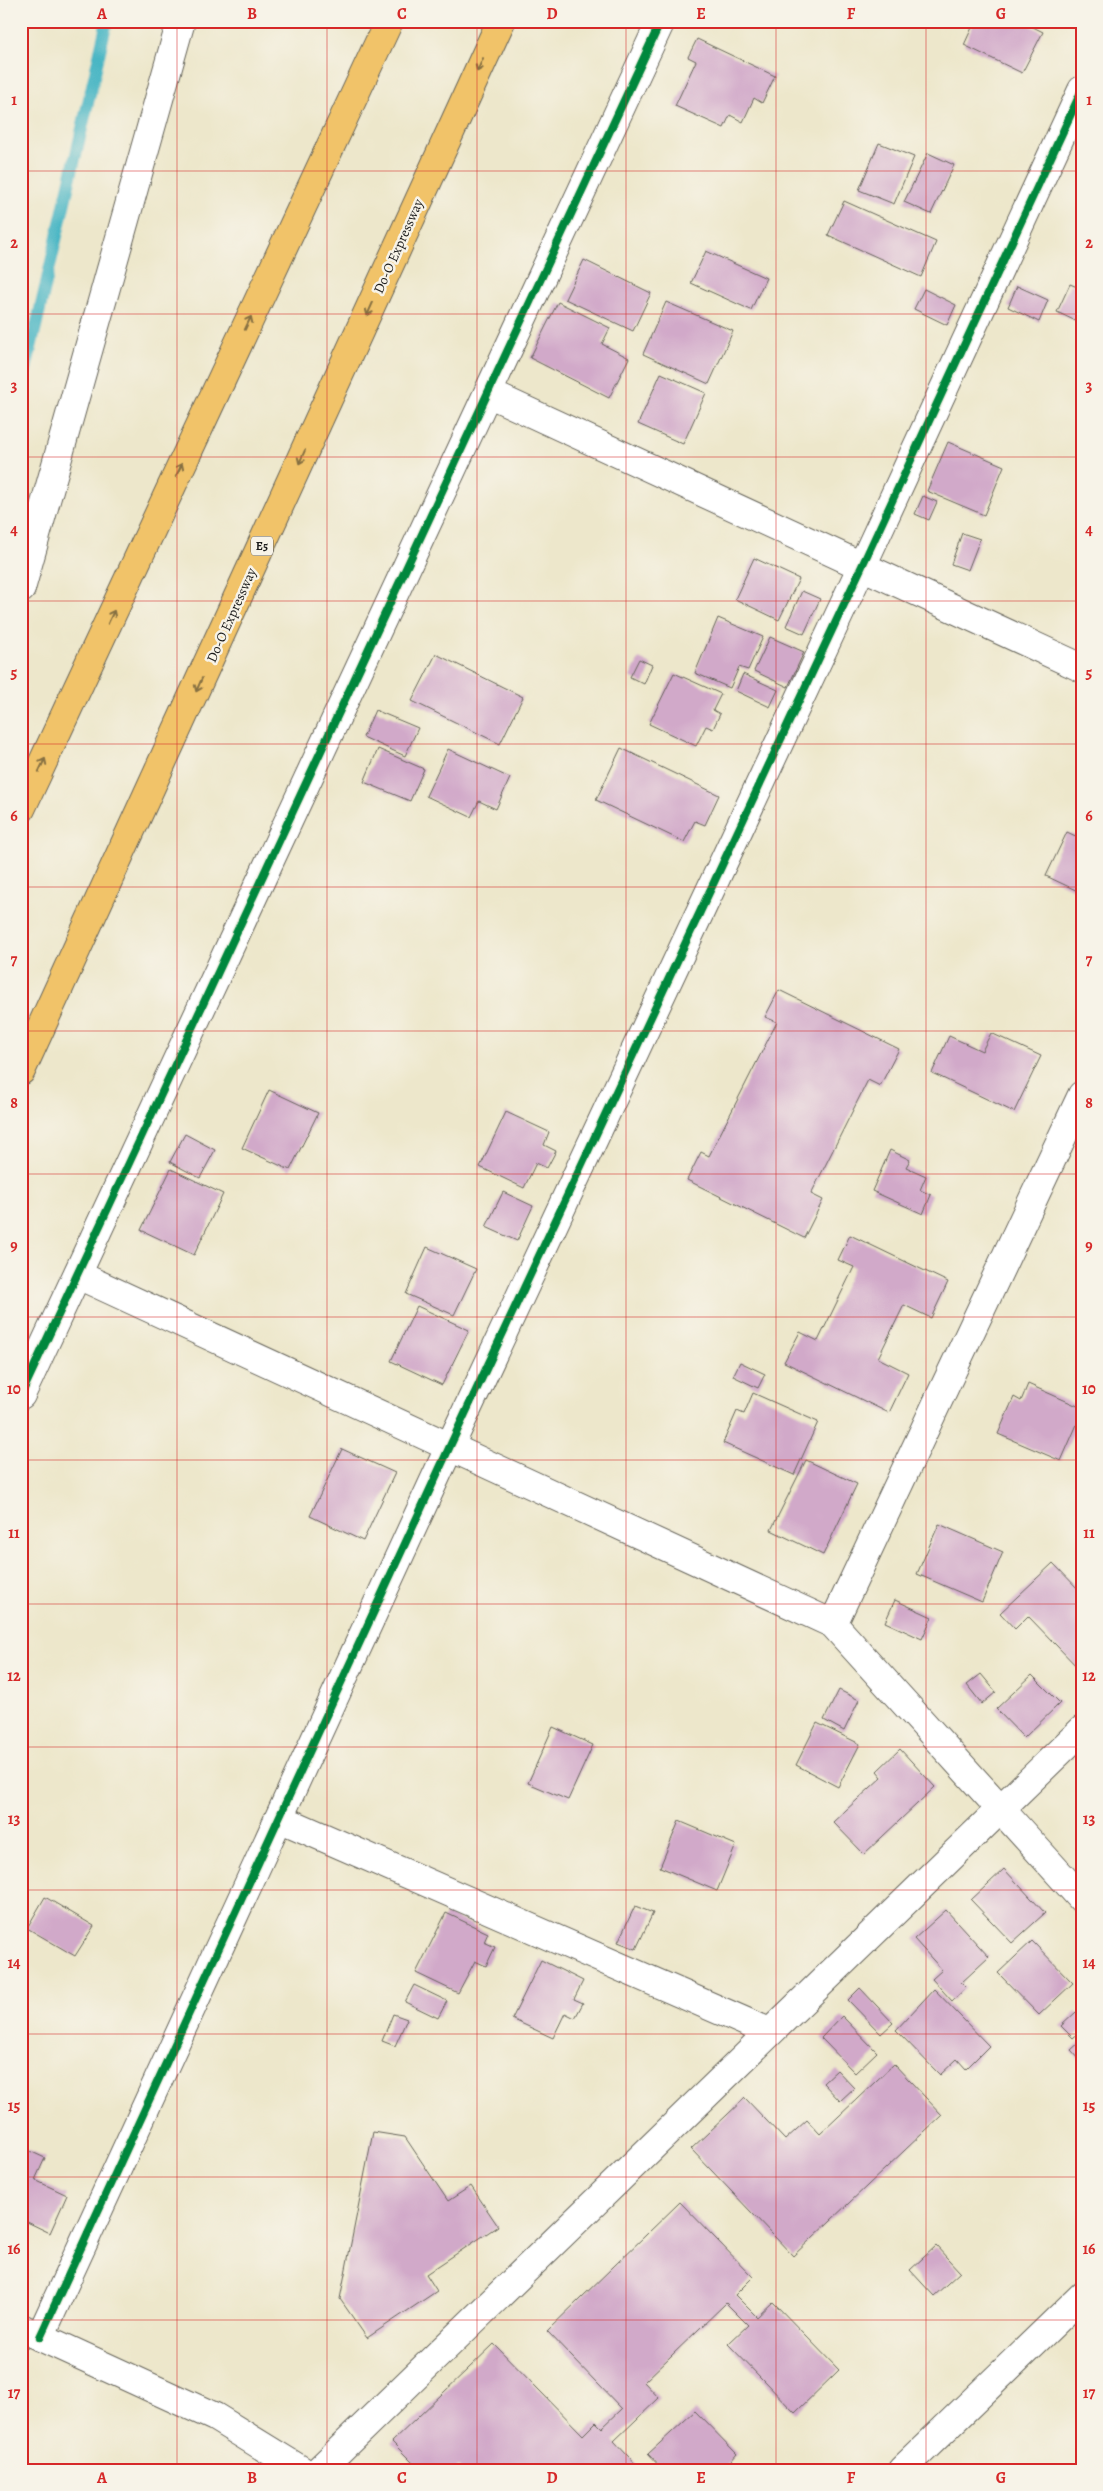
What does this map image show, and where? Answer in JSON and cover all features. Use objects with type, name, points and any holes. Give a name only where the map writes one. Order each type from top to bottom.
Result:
[{"type":"highway","points":[[21,809],[389,21]]},
{"type":"highway","name":"Do-O Expressway","points":[[21,1071],[501,21]]},
{"type":"street","points":[[21,589],[181,21]]},
{"type":"street","points":[[21,1395],[661,21]]},
{"type":"street","points":[[1082,90],[862,566],[450,1446],[279,1818],[31,2333],[215,2417],[304,2470],[769,2032],[1082,1730]]},
{"type":"street","points":[[488,393],[1082,668]]},
{"type":"street","points":[[833,1624],[1082,1095]]},
{"type":"street","points":[[78,1275],[833,1624],[1082,1899]]},
{"type":"street","points":[[279,1818],[769,2032]]},
{"type":"street","points":[[902,2470],[1082,2296]]},
{"type":"building","points":[[975,21],[1021,21],[1043,32],[1022,73],[964,45]]},
{"type":"building","points":[[697,39],[775,76],[762,103],[754,98],[743,122],[730,115],[724,128],[675,106],[696,61],[688,57]]},
{"type":"building","points":[[879,143],[914,157],[894,204],[859,190]]},
{"type":"building","points":[[928,153],[954,165],[931,214],[904,202]]},
{"type":"building","points":[[844,201],[936,242],[921,277],[828,235]]},
{"type":"building","points":[[706,251],[766,278],[751,310],[691,283]]},
{"type":"building","points":[[584,260],[651,293],[633,331],[565,299]]},
{"type":"building","points":[[1070,284],[1082,289],[1082,324],[1057,312]]},
{"type":"building","points":[[1017,286],[1048,300],[1039,322],[1008,307]]},
{"type":"building","points":[[924,289],[956,305],[947,325],[914,309]]},
{"type":"building","points":[[558,302],[610,328],[602,344],[629,358],[609,398],[530,358]]},
{"type":"building","points":[[666,302],[733,331],[709,384],[643,354]]},
{"type":"building","points":[[661,373],[706,393],[683,444],[638,424]]},
{"type":"building","points":[[948,442],[1004,466],[984,515],[927,491]]},
{"type":"building","points":[[923,496],[937,502],[929,520],[915,514]]},
{"type":"building","points":[[962,533],[980,539],[968,570],[951,564]]},
{"type":"building","points":[[754,558],[799,579],[779,620],[735,599]]},
{"type":"building","points":[[802,591],[820,599],[804,634],[786,626]]},
{"type":"building","points":[[718,618],[763,637],[748,670],[739,667],[730,688],[695,673]]},
{"type":"building","points":[[770,637],[804,652],[788,687],[754,671]]},
{"type":"building","points":[[436,654],[523,697],[500,744],[412,701]]},
{"type":"building","points":[[639,659],[652,665],[644,684],[630,677]]},
{"type":"building","points":[[674,673],[721,694],[713,710],[720,714],[713,729],[706,726],[696,746],[649,724]]},
{"type":"building","points":[[743,674],[778,690],[770,707],[736,691]]},
{"type":"building","points":[[375,710],[418,728],[405,756],[363,737]]},
{"type":"building","points":[[621,748],[719,795],[705,825],[695,821],[684,842],[596,800]]},
{"type":"building","points":[[378,749],[424,769],[410,801],[364,782]]},
{"type":"building","points":[[448,749],[510,778],[496,809],[479,801],[471,817],[426,796]]},
{"type":"building","points":[[1067,832],[1082,839],[1082,893],[1046,876]]},
{"type":"building","points":[[779,990],[899,1049],[880,1086],[868,1080],[811,1194],[823,1200],[804,1238],[687,1180],[701,1152],[709,1156],[777,1022],[765,1017]]},
{"type":"building","points":[[991,1033],[1041,1056],[1014,1112],[932,1073],[949,1036],[982,1051]]},
{"type":"building","points":[[269,1090],[318,1113],[290,1170],[242,1148]]},
{"type":"building","points":[[506,1112],[549,1132],[544,1145],[556,1151],[547,1168],[536,1163],[524,1188],[480,1167]]},
{"type":"building","points":[[185,1134],[215,1150],[200,1178],[170,1162]]},
{"type":"building","points":[[890,1150],[910,1160],[906,1167],[926,1176],[920,1190],[931,1195],[923,1214],[872,1191]]},
{"type":"building","points":[[171,1169],[223,1194],[194,1255],[141,1230]]},
{"type":"building","points":[[503,1192],[533,1206],[517,1241],[486,1227]]},
{"type":"building","points":[[850,1235],[948,1282],[931,1318],[904,1305],[878,1358],[908,1373],[889,1413],[784,1362],[800,1332],[818,1341],[854,1267],[838,1260]]},
{"type":"building","points":[[427,1247],[476,1269],[454,1315],[406,1294]]},
{"type":"building","points":[[417,1306],[469,1330],[442,1385],[391,1361]]},
{"type":"building","points":[[740,1362],[765,1374],[758,1388],[733,1376]]},
{"type":"building","points":[[1028,1384],[1082,1408],[1082,1413],[1061,1461],[998,1434],[1014,1397],[1021,1401]]},
{"type":"building","points":[[753,1393],[818,1422],[794,1475],[723,1443],[737,1411],[744,1414]]},
{"type":"building","points":[[342,1449],[395,1473],[363,1541],[310,1516]]},
{"type":"building","points":[[806,1460],[857,1484],[823,1555],[771,1530]]},
{"type":"building","points":[[939,1524],[1003,1552],[982,1602],[917,1574]]},
{"type":"building","points":[[1053,1563],[1082,1593],[1082,1672],[1028,1616],[1015,1629],[1000,1613]]},
{"type":"building","points":[[895,1600],[932,1617],[922,1639],[885,1622]]},
{"type":"building","points":[[981,1674],[996,1692],[982,1704],[967,1685]]},
{"type":"building","points":[[1032,1675],[1060,1703],[1024,1738],[996,1709]]},
{"type":"building","points":[[839,1690],[859,1700],[844,1731],[824,1720]]},
{"type":"building","points":[[817,1723],[860,1744],[838,1787],[796,1765]]},
{"type":"building","points":[[553,1727],[593,1745],[568,1800],[528,1783]]},
{"type":"building","points":[[900,1749],[935,1787],[864,1854],[833,1822],[882,1777],[877,1771]]},
{"type":"building","points":[[679,1821],[736,1845],[717,1891],[660,1867]]},
{"type":"building","points":[[1004,1869],[1045,1913],[1012,1943],[971,1900]]},
{"type":"building","points":[[45,1897],[94,1926],[75,1956],[27,1928]]},
{"type":"building","points":[[635,1906],[653,1913],[636,1949],[618,1942]]},
{"type":"building","points":[[946,1910],[989,1957],[961,1983],[966,1988],[952,2001],[932,1979],[942,1970],[914,1939]]},
{"type":"building","points":[[446,1913],[488,1933],[484,1942],[495,1947],[486,1966],[475,1961],[458,1993],[416,1973]]},
{"type":"building","points":[[1032,1941],[1073,1983],[1039,2015],[998,1973]]},
{"type":"building","points":[[541,1960],[583,1981],[574,1999],[583,2003],[575,2018],[565,2013],[553,2038],[512,2019]]},
{"type":"building","points":[[414,1985],[447,2001],[438,2018],[405,2002]]},
{"type":"building","points":[[860,1988],[893,2023],[881,2034],[848,2000]]},
{"type":"building","points":[[934,1989],[989,2046],[966,2069],[957,2059],[940,2075],[896,2030]]},
{"type":"building","points":[[1076,2012],[1082,2018],[1082,2030],[1073,2038],[1061,2026]]},
{"type":"building","points":[[393,2014],[407,2019],[395,2046],[382,2041]]},
{"type":"building","points":[[842,2016],[877,2052],[855,2073],[821,2038]]},
{"type":"building","points":[[1082,2040],[1082,2062],[1071,2050]]},
{"type":"building","points":[[894,2064],[942,2115],[793,2256],[691,2149],[745,2098],[785,2140],[807,2120],[820,2134]]},
{"type":"building","points":[[837,2070],[854,2088],[840,2101],[823,2083]]},
{"type":"building","points":[[373,2132],[405,2137],[448,2201],[471,2186],[498,2226],[426,2274],[437,2291],[367,2338],[340,2299]]},
{"type":"building","points":[[21,2147],[45,2158],[35,2180],[67,2195],[50,2233],[21,2219]]},
{"type":"building","points":[[680,2202],[753,2277],[735,2295],[757,2317],[773,2302],[839,2370],[795,2413],[728,2344],[748,2325],[726,2303],[644,2382],[659,2398],[614,2441],[641,2470],[461,2470],[458,2467],[455,2470],[420,2470],[392,2442],[494,2344],[583,2435],[596,2422],[602,2428],[622,2409],[547,2331]]},
{"type":"building","points":[[936,2246],[960,2272],[934,2296],[910,2270]]},
{"type":"building","points":[[695,2411],[737,2454],[723,2470],[663,2470],[648,2454]]},
{"type":"waterway","points":[[21,391],[107,21]]},
{"type":"cycle path","points":[[21,1395],[661,21]]},
{"type":"cycle path","points":[[40,2337],[450,1446],[862,566],[1082,90]]}]
